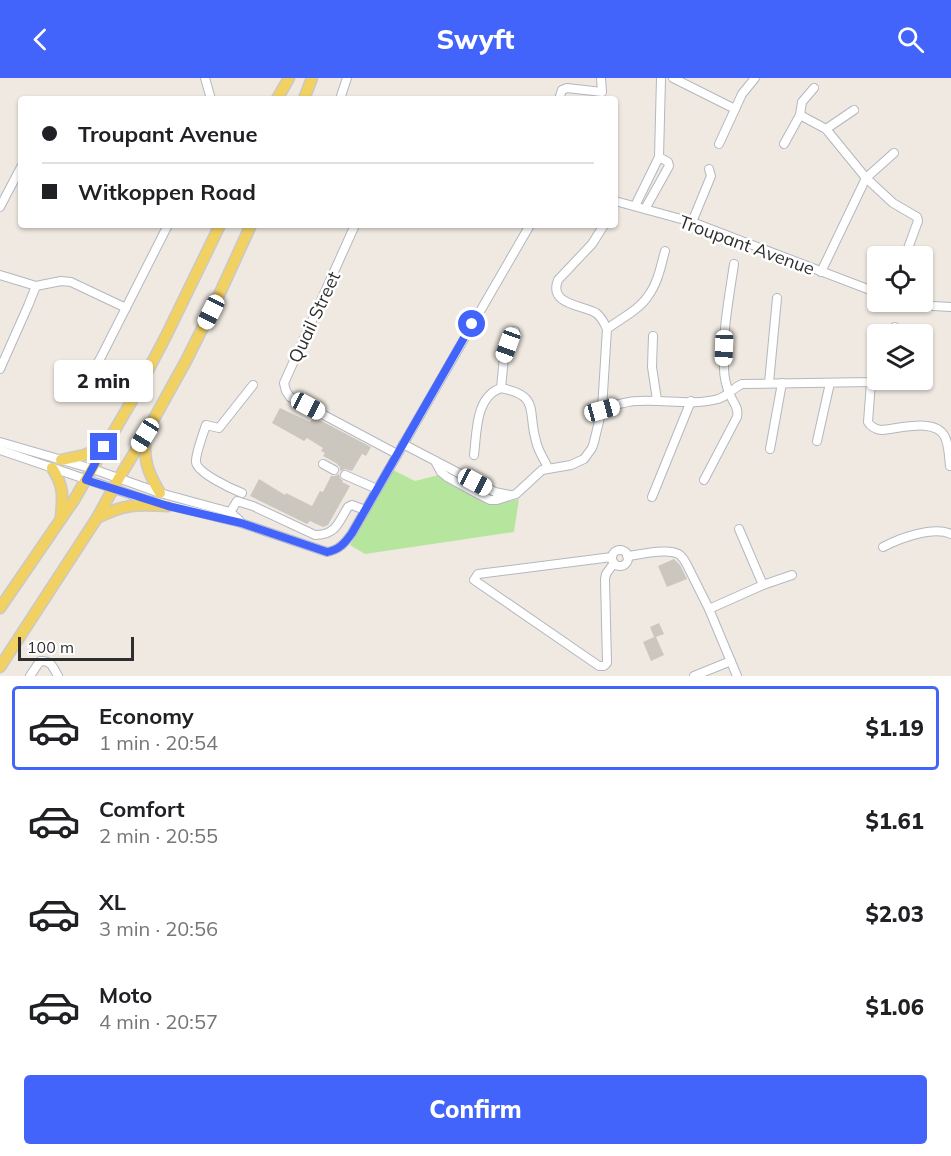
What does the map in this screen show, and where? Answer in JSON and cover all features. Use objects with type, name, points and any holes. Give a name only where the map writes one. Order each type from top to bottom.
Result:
[{"type":"main road","points":[[279,96],[289,78]]},
{"type":"main road","points":[[305,96],[312,78]]},
{"type":"main road","points":[[0,608],[93,469],[166,336],[218,228]]},
{"type":"main road","points":[[0,667],[97,518],[145,435],[200,333],[250,228]]},
{"type":"main road","points":[[145,435],[146,467],[160,493]]},
{"type":"main road","points":[[62,460],[104,447]]},
{"type":"main road","points":[[52,468],[62,488],[60,520]]},
{"type":"main road","points":[[97,518],[126,506],[141,504],[168,506]]},
{"type":"street","points":[[206,78],[210,96]]},
{"type":"street","points":[[341,96],[347,78]]},
{"type":"street","points":[[560,96],[562,90],[567,88],[602,92],[602,78]]},
{"type":"street","points":[[635,207],[659,157],[661,78]]},
{"type":"street","points":[[673,78],[735,109]]},
{"type":"street","points":[[719,144],[742,94],[755,78]]},
{"type":"street","points":[[784,144],[800,115],[801,102],[814,88]]},
{"type":"street","points":[[826,129],[854,110]]},
{"type":"street","points":[[800,115],[826,129],[866,178],[898,207],[918,218],[909,246]]},
{"type":"street","points":[[821,272],[866,178],[894,153]]},
{"type":"street","points":[[645,209],[669,166],[668,162],[659,157]]},
{"type":"street","points":[[692,222],[711,176],[710,170]]},
{"type":"street","points":[[0,207],[18,173]]},
{"type":"street","name":"Troupant Avenue","points":[[618,202],[692,222],[867,289]]},
{"type":"street","points":[[73,392],[100,359],[166,228]]},
{"type":"street","name":"Quail Street","points":[[354,228],[284,383],[290,397],[397,454]]},
{"type":"street","points":[[0,442],[93,469],[327,552],[340,547],[352,533],[528,228]]},
{"type":"street","points":[[403,444],[435,461],[447,477],[490,500],[516,494],[542,470],[571,465],[587,456],[594,442],[602,410],[607,329],[602,319],[595,313],[560,298],[556,286],[558,280],[591,244],[602,228]]},
{"type":"street","points":[[607,329],[641,304],[649,295],[655,284],[665,251]]},
{"type":"street","points":[[704,480],[738,412],[729,394],[724,368],[724,338],[734,264]]},
{"type":"street","points":[[0,275],[36,286],[61,281],[71,282],[126,308]]},
{"type":"street","points":[[1,363],[36,286]]},
{"type":"street","points":[[769,383],[777,298]]},
{"type":"street","points":[[933,306],[951,307]]},
{"type":"street","points":[[501,388],[504,357],[515,331]]},
{"type":"street","points":[[653,336],[652,367],[657,400]]},
{"type":"street","points":[[602,410],[635,400],[717,399],[729,394],[740,384],[867,382]]},
{"type":"street","points":[[770,449],[782,383]]},
{"type":"street","points":[[818,441],[830,383]]},
{"type":"street","points":[[242,493],[219,483],[198,467],[195,460],[207,425],[219,428],[253,385]]},
{"type":"street","points":[[474,454],[483,405],[492,393],[501,388],[519,393],[529,403],[535,441],[548,468]]},
{"type":"street","points":[[870,390],[868,422],[870,425],[881,430],[926,426],[937,429],[943,433],[945,438],[950,466]]},
{"type":"street","points":[[652,497],[691,401]]},
{"type":"street","points":[[0,450],[168,506],[228,516]]},
{"type":"street","points":[[323,464],[334,470]]},
{"type":"street","points":[[345,475],[377,489]]},
{"type":"street","points":[[228,516],[237,501],[253,506],[315,536],[324,535],[333,530],[349,506],[365,510]]},
{"type":"street","points":[[739,529],[763,585]]},
{"type":"street","points":[[883,547],[910,535],[943,531],[951,534]]},
{"type":"street","points":[[311,546],[315,536]]},
{"type":"street","points":[[613,560],[605,579],[607,663],[602,666],[474,580],[478,574],[613,560],[623,565],[627,556],[668,551],[677,553],[686,563],[709,609],[737,676]]},
{"type":"street","points":[[0,600],[28,567]]},
{"type":"street","points":[[709,609],[792,575]]},
{"type":"street","points":[[30,676],[40,661],[46,660],[52,664],[58,676]]},
{"type":"street","points":[[694,676],[730,661]]},
{"type":"green space","points":[[393,470],[415,481],[439,475],[491,505],[519,499],[514,532],[365,554],[350,545]]},
{"type":"building","points":[[280,408],[310,422],[314,417],[371,447],[366,456],[362,454],[352,471],[345,469],[340,471],[336,463],[323,456],[325,453],[321,451],[323,448],[307,438],[304,441],[272,423]]},
{"type":"building","points":[[339,474],[342,482],[350,486],[328,525],[323,527],[310,521],[307,524],[250,496],[259,479],[285,495],[286,493],[312,506],[320,491],[323,492],[331,476]]},
{"type":"building","points":[[674,559],[687,579],[667,587],[658,566]]},
{"type":"building","points":[[659,623],[664,634],[656,637],[664,655],[651,661],[643,642],[654,637],[650,627]]},
{"type":"route","points":[[104,447],[86,480],[168,506],[241,523],[327,552],[332,551],[340,547],[352,533],[472,324]]}]
